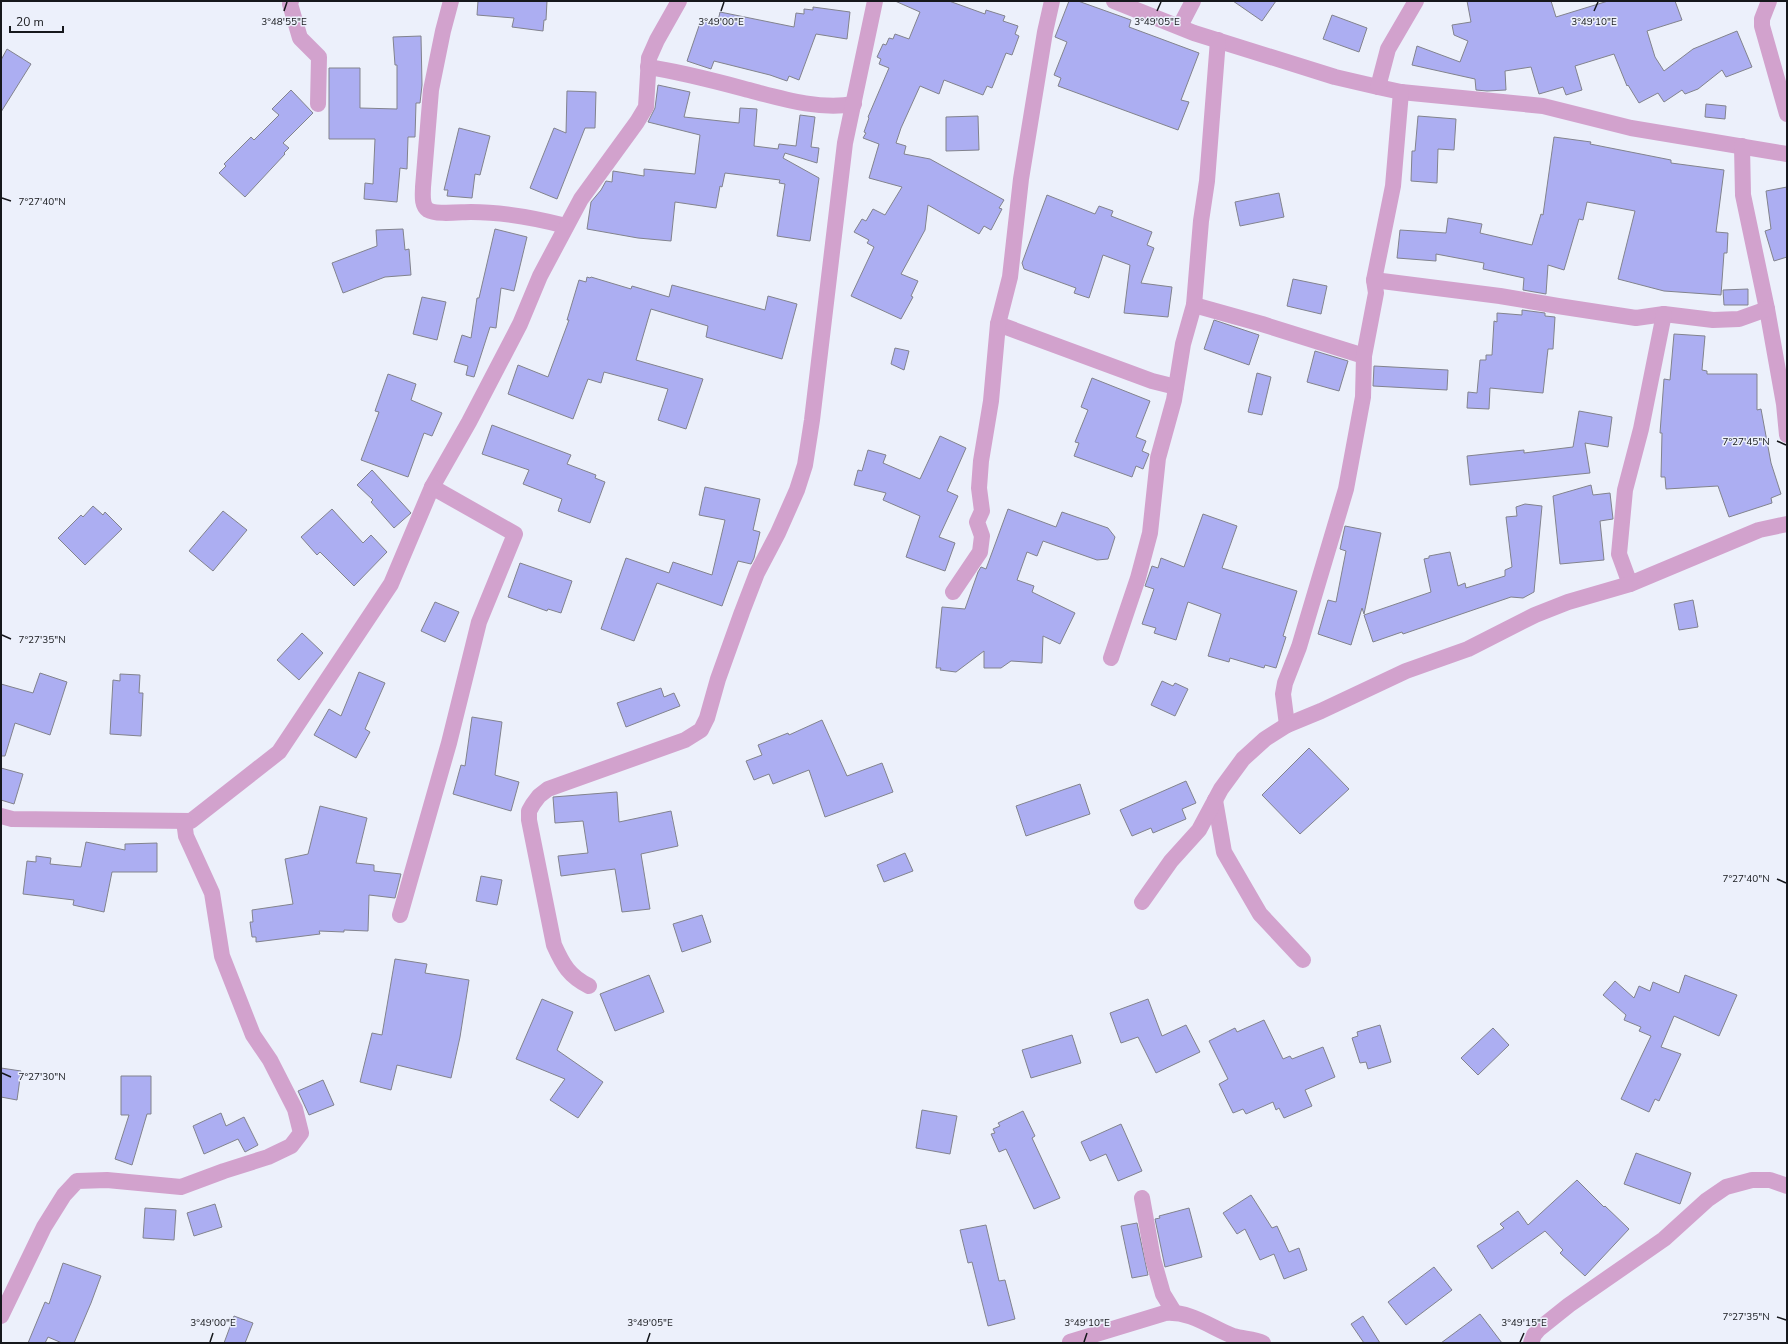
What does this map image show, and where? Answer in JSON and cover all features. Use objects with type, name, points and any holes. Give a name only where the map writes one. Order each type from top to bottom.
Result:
[{"type":"street","points":[[291,1],[290,4],[300,38],[319,57],[318,104]]},
{"type":"street","points":[[451,1],[431,90],[423,187],[423,201],[426,207],[434,212],[476,212],[530,217],[566,226]]},
{"type":"street","points":[[1,816],[12,819],[192,821],[279,752],[391,584],[432,487],[469,422],[520,324],[540,276],[566,226],[581,199],[637,122],[646,107],[649,58],[657,40],[679,1]]},
{"type":"street","points":[[589,986],[573,977],[561,961],[554,945],[531,831],[529,812],[539,796],[548,789],[685,740],[701,730],[708,718],[718,679],[756,573],[778,533],[797,490],[805,465],[812,420],[845,143],[875,1]]},
{"type":"street","points":[[953,592],[980,552],[982,541],[978,522],[982,511],[980,481],[991,401],[998,324],[1010,277],[1021,179],[1045,32],[1052,1]]},
{"type":"street","points":[[1114,1],[1218,40],[1335,77],[1378,87],[1401,92],[1543,106],[1631,128],[1787,154]]},
{"type":"street","points":[[1180,26],[1193,1]]},
{"type":"street","points":[[1378,87],[1388,49],[1416,1]]},
{"type":"street","points":[[1769,1],[1762,19],[1762,26],[1787,114]]},
{"type":"street","points":[[1111,658],[1138,578],[1150,533],[1158,458],[1174,400],[1183,344],[1194,305],[1201,221],[1207,181],[1218,40]]},
{"type":"street","points":[[648,67],[681,72],[790,100],[829,106],[854,104]]},
{"type":"street","points":[[1287,725],[1283,694],[1285,683],[1303,635],[1346,489],[1363,397],[1364,356],[1376,293],[1374,280],[1393,186],[1401,92]]},
{"type":"street","points":[[1742,146],[1742,194],[1767,309],[1784,404],[1787,435]]},
{"type":"street","points":[[1374,280],[1500,296],[1636,318],[1664,314],[1713,320],[1739,319],[1767,309]]},
{"type":"street","points":[[1194,305],[1262,324],[1364,356]]},
{"type":"street","points":[[1630,584],[1619,554],[1625,490],[1641,429],[1664,314]]},
{"type":"street","points":[[998,324],[1145,378],[1176,387]]},
{"type":"street","points":[[400,915],[449,743],[479,622],[515,534],[432,487]]},
{"type":"street","points":[[1142,902],[1171,861],[1199,830],[1215,800],[1242,759],[1265,739],[1287,725],[1321,711],[1406,671],[1468,649],[1534,615],[1568,602],[1630,584],[1759,530],[1787,524]]},
{"type":"street","points":[[1215,800],[1224,852],[1260,914],[1303,960]]},
{"type":"street","points":[[1,1316],[44,1228],[64,1195],[77,1181],[107,1180],[181,1187],[268,1157],[291,1146],[301,1133],[295,1109],[270,1060],[253,1035],[222,956],[212,893],[186,836],[184,821]]},
{"type":"street","points":[[1531,1343],[1534,1335],[1539,1329],[1569,1305],[1664,1239],[1707,1200],[1726,1187],[1752,1180],[1770,1180],[1787,1186]]},
{"type":"street","points":[[1142,1198],[1153,1259],[1162,1294],[1174,1312]]},
{"type":"street","points":[[1070,1342],[1165,1313],[1174,1312],[1187,1314],[1231,1335],[1264,1343]]},
{"type":"building","points":[[478,1],[547,1],[546,20],[544,20],[543,31],[512,27],[514,18],[477,15]]},
{"type":"building","points":[[895,1],[949,1],[985,14],[986,10],[1005,16],[1003,21],[1018,26],[1015,34],[1019,36],[1012,55],[1006,53],[992,88],[987,86],[983,95],[944,80],[939,94],[920,86],[901,128],[896,143],[906,146],[904,154],[930,159],[1004,200],[999,208],[1002,209],[991,230],[984,226],[979,234],[928,205],[925,230],[901,274],[918,281],[911,296],[913,297],[901,319],[851,296],[874,247],[867,243],[869,240],[854,232],[862,219],[866,221],[873,209],[885,215],[902,187],[869,178],[879,144],[863,138],[866,133],[864,132],[869,118],[868,117],[889,68],[879,64],[881,59],[877,57],[883,44],[886,45],[889,38],[893,39],[895,34],[909,39],[920,12]]},
{"type":"building","points":[[1069,1],[1078,1],[1131,20],[1129,27],[1199,53],[1181,100],[1189,102],[1178,130],[1058,86],[1061,78],[1054,75],[1067,42],[1055,37]]},
{"type":"building","points":[[1233,1],[1276,1],[1262,21]]},
{"type":"building","points":[[1467,1],[1551,1],[1556,17],[1608,1],[1675,1],[1682,20],[1647,31],[1655,57],[1664,71],[1693,49],[1737,31],[1752,67],[1726,77],[1722,70],[1698,89],[1685,94],[1682,90],[1664,102],[1658,93],[1639,103],[1628,85],[1627,86],[1614,54],[1575,66],[1582,90],[1566,95],[1563,87],[1539,94],[1531,67],[1505,71],[1506,90],[1476,90],[1475,79],[1412,65],[1417,46],[1460,62],[1468,41],[1454,35],[1452,25],[1471,22]]},
{"type":"building","points":[[813,7],[850,12],[847,39],[816,34],[799,80],[789,76],[787,81],[770,75],[714,61],[711,69],[687,61],[701,20],[717,26],[720,12],[794,27],[796,13],[804,14],[804,9],[813,10]]},
{"type":"building","points":[[1332,15],[1367,28],[1359,52],[1323,39]]},
{"type":"building","points":[[421,36],[422,85],[420,103],[416,103],[415,137],[408,137],[407,169],[400,168],[397,202],[364,199],[365,183],[373,184],[375,139],[329,139],[329,68],[360,68],[360,108],[397,109],[397,65],[395,65],[393,37]]},
{"type":"building","points":[[7,49],[31,64],[1,112],[1,60]]},
{"type":"building","points":[[658,85],[690,92],[684,117],[739,123],[740,108],[757,109],[754,146],[778,149],[779,144],[796,146],[800,115],[815,117],[811,147],[819,148],[817,163],[785,153],[783,158],[819,178],[810,241],[777,236],[785,184],[779,183],[780,180],[725,173],[722,187],[720,186],[716,208],[675,202],[671,241],[638,238],[587,229],[591,202],[606,181],[612,182],[613,171],[644,176],[644,169],[695,174],[700,135],[648,122],[655,108]]},
{"type":"building","points":[[291,90],[313,113],[283,143],[289,148],[284,153],[285,154],[245,197],[219,173],[226,166],[224,164],[251,137],[254,140],[279,115],[272,109]]},
{"type":"building","points":[[567,91],[596,92],[595,128],[585,128],[557,199],[530,188],[554,128],[566,133]]},
{"type":"building","points":[[1706,104],[1726,106],[1725,119],[1705,117]]},
{"type":"building","points":[[978,116],[979,150],[946,151],[946,117]]},
{"type":"building","points":[[1418,116],[1456,119],[1454,150],[1438,149],[1437,183],[1411,181],[1412,151],[1415,151]]},
{"type":"building","points":[[459,128],[490,136],[480,175],[475,174],[472,198],[447,196],[448,190],[444,190]]},
{"type":"building","points":[[1554,137],[1591,142],[1590,144],[1671,160],[1671,163],[1724,170],[1716,232],[1728,233],[1727,253],[1724,253],[1721,295],[1664,291],[1618,279],[1635,211],[1587,202],[1583,220],[1579,219],[1564,270],[1548,265],[1546,294],[1523,290],[1524,278],[1483,269],[1484,263],[1436,254],[1436,261],[1397,258],[1400,230],[1446,233],[1448,218],[1482,224],[1480,233],[1532,245],[1541,214],[1543,215]]},
{"type":"building","points":[[1787,187],[1787,257],[1774,261],[1765,231],[1771,229],[1766,191]]},
{"type":"building","points":[[1279,193],[1284,217],[1240,226],[1235,202]]},
{"type":"building","points":[[1047,195],[1095,214],[1099,206],[1113,211],[1111,216],[1152,232],[1147,245],[1154,248],[1141,283],[1172,287],[1168,317],[1124,313],[1130,265],[1103,255],[1089,298],[1074,293],[1076,288],[1024,269],[1022,263]]},
{"type":"building","points":[[403,229],[405,250],[409,249],[411,275],[385,277],[343,293],[332,263],[377,246],[376,230]]},
{"type":"building","points":[[495,229],[527,237],[514,291],[501,288],[496,328],[490,327],[474,377],[466,375],[468,366],[454,362],[462,335],[471,338],[477,298],[479,298]]},
{"type":"building","points":[[587,277],[631,289],[632,286],[669,297],[672,285],[765,310],[768,296],[797,304],[782,359],[706,337],[708,326],[651,309],[636,360],[703,379],[686,429],[658,420],[668,389],[604,372],[601,383],[588,379],[573,419],[508,394],[518,365],[548,377],[569,320],[567,320],[579,280],[586,282]]},
{"type":"building","points":[[1293,279],[1327,286],[1321,314],[1287,306]]},
{"type":"building","points":[[1748,289],[1748,305],[1724,305],[1723,290]]},
{"type":"building","points":[[422,297],[446,302],[437,340],[413,334]]},
{"type":"building","points":[[1522,310],[1545,313],[1545,316],[1555,317],[1553,349],[1548,349],[1543,393],[1490,388],[1489,409],[1467,408],[1468,392],[1477,393],[1480,360],[1486,360],[1486,355],[1492,355],[1494,321],[1497,322],[1497,313],[1522,315]]},
{"type":"building","points":[[1214,320],[1259,335],[1249,365],[1204,349]]},
{"type":"building","points":[[1674,334],[1705,336],[1702,370],[1707,371],[1707,374],[1757,374],[1757,410],[1761,409],[1771,463],[1781,494],[1771,498],[1772,503],[1729,517],[1718,486],[1666,489],[1665,477],[1661,477],[1662,433],[1660,433],[1664,379],[1670,380]]},
{"type":"building","points":[[895,348],[909,351],[904,370],[891,364]]},
{"type":"building","points":[[1315,351],[1348,361],[1339,391],[1307,382]]},
{"type":"building","points":[[1374,366],[1448,370],[1447,390],[1373,386]]},
{"type":"building","points":[[1257,373],[1271,377],[1262,415],[1248,412]]},
{"type":"building","points":[[388,374],[416,384],[411,400],[442,413],[432,436],[424,433],[408,477],[361,460],[379,412],[375,411]]},
{"type":"building","points":[[1092,378],[1150,401],[1136,437],[1146,441],[1142,451],[1149,454],[1143,469],[1136,466],[1132,477],[1074,456],[1079,443],[1075,442],[1088,410],[1081,407]]},
{"type":"building","points":[[1579,411],[1612,417],[1608,447],[1585,443],[1590,473],[1470,485],[1467,456],[1524,450],[1524,453],[1573,447]]},
{"type":"building","points":[[492,425],[571,455],[567,464],[596,475],[595,478],[605,482],[590,523],[558,511],[562,499],[523,484],[529,470],[482,454]]},
{"type":"building","points":[[940,436],[966,448],[947,491],[958,496],[939,537],[955,543],[945,571],[906,557],[920,516],[883,500],[886,493],[854,485],[858,470],[862,471],[868,450],[886,455],[883,463],[920,479]]},
{"type":"building","points":[[372,470],[411,513],[394,528],[371,502],[373,500],[357,485]]},
{"type":"building","points":[[1591,485],[1593,495],[1610,493],[1613,519],[1600,521],[1604,560],[1560,564],[1553,496]]},
{"type":"building","points":[[705,487],[760,499],[753,530],[760,532],[754,558],[751,564],[738,561],[722,606],[657,583],[634,641],[601,629],[626,558],[669,573],[673,562],[712,575],[725,520],[699,515]]},
{"type":"building","points":[[1525,504],[1542,506],[1534,592],[1523,598],[1511,597],[1403,634],[1402,632],[1373,642],[1364,615],[1431,592],[1424,559],[1429,558],[1429,556],[1450,552],[1458,586],[1465,583],[1466,588],[1505,576],[1505,570],[1512,567],[1506,517],[1517,516],[1516,507]]},
{"type":"building","points":[[93,506],[103,515],[105,512],[122,529],[85,565],[58,538],[81,515],[83,517]]},
{"type":"building","points":[[332,509],[363,543],[371,535],[387,552],[354,586],[320,552],[317,555],[301,537]]},
{"type":"building","points":[[1008,509],[1056,527],[1062,512],[1108,528],[1115,537],[1108,559],[1097,560],[1043,541],[1037,556],[1027,552],[1017,580],[1034,586],[1032,592],[1075,613],[1060,644],[1043,636],[1042,663],[1011,661],[1001,668],[984,668],[984,651],[956,672],[940,670],[941,668],[936,668],[942,607],[965,609],[978,572],[981,567],[986,569]]},
{"type":"building","points":[[223,511],[247,530],[213,571],[189,551]]},
{"type":"building","points":[[1203,514],[1237,526],[1222,568],[1297,591],[1283,636],[1286,637],[1276,668],[1265,665],[1264,668],[1230,658],[1229,662],[1208,656],[1221,614],[1188,602],[1176,640],[1154,633],[1156,628],[1142,624],[1154,589],[1145,586],[1152,566],[1158,568],[1161,558],[1184,567]]},
{"type":"building","points":[[1345,526],[1381,533],[1364,614],[1362,608],[1351,645],[1318,634],[1328,600],[1336,602],[1346,551],[1340,549]]},
{"type":"building","points":[[520,563],[572,581],[561,613],[548,609],[547,611],[508,597]]},
{"type":"building","points":[[1693,600],[1698,627],[1679,630],[1674,604]]},
{"type":"building","points":[[435,602],[459,612],[445,642],[421,631]]},
{"type":"building","points":[[302,633],[323,653],[299,680],[277,660]]},
{"type":"building","points":[[359,672],[385,683],[365,729],[370,732],[356,758],[314,735],[329,709],[341,716]]},
{"type":"building","points":[[40,673],[67,682],[50,735],[15,723],[5,756],[1,756],[1,684],[33,693]]},
{"type":"building","points":[[120,674],[140,675],[139,693],[143,693],[141,736],[110,734],[113,680],[120,681]]},
{"type":"building","points":[[1162,681],[1173,686],[1175,683],[1188,689],[1175,716],[1151,705]]},
{"type":"building","points":[[661,688],[664,697],[674,693],[680,706],[626,727],[617,703]]},
{"type":"building","points":[[472,717],[502,722],[495,775],[519,782],[511,811],[453,794],[461,765],[465,766]]},
{"type":"building","points":[[822,720],[847,776],[882,763],[893,792],[825,817],[809,770],[773,784],[769,774],[754,780],[746,761],[762,755],[758,745],[788,733],[789,735]]},
{"type":"building","points":[[1309,748],[1349,789],[1300,834],[1262,795]]},
{"type":"building","points":[[1,768],[23,774],[14,804],[1,800]]},
{"type":"building","points":[[1186,781],[1196,803],[1182,809],[1186,819],[1153,833],[1151,828],[1132,836],[1120,810]]},
{"type":"building","points":[[1080,784],[1090,814],[1026,836],[1016,806]]},
{"type":"building","points":[[617,792],[619,822],[671,811],[678,846],[641,854],[650,909],[622,912],[615,869],[561,876],[558,856],[588,853],[583,821],[555,823],[553,797]]},
{"type":"building","points":[[320,806],[367,818],[356,863],[374,865],[374,871],[401,874],[395,898],[369,895],[368,931],[319,931],[320,934],[256,942],[256,937],[252,937],[250,922],[253,922],[252,910],[293,904],[285,859],[308,854]]},
{"type":"building","points":[[86,842],[125,850],[125,844],[157,843],[157,872],[112,872],[104,912],[73,905],[74,900],[23,894],[27,861],[36,862],[36,856],[51,858],[50,864],[81,867]]},
{"type":"building","points":[[905,853],[913,871],[884,882],[877,865]]},
{"type":"building","points":[[481,876],[502,880],[497,905],[476,901]]},
{"type":"building","points":[[702,915],[711,942],[682,952],[673,924]]},
{"type":"building","points":[[395,959],[427,964],[425,973],[469,980],[460,1037],[451,1078],[397,1065],[391,1090],[360,1082],[372,1033],[382,1035]]},
{"type":"building","points":[[649,975],[664,1012],[615,1031],[600,994]]},
{"type":"building","points":[[1685,975],[1737,995],[1719,1036],[1674,1016],[1661,1047],[1681,1054],[1659,1101],[1655,1099],[1649,1112],[1621,1099],[1651,1036],[1639,1031],[1641,1027],[1624,1020],[1626,1015],[1603,995],[1615,981],[1634,998],[1639,986],[1650,991],[1653,982],[1679,993]]},
{"type":"building","points":[[542,999],[573,1012],[557,1050],[603,1082],[578,1118],[550,1100],[565,1079],[516,1059]]},
{"type":"building","points":[[1148,999],[1162,1036],[1186,1025],[1200,1052],[1156,1073],[1138,1037],[1121,1043],[1110,1013]]},
{"type":"building","points":[[1264,1020],[1283,1059],[1290,1056],[1292,1059],[1323,1047],[1335,1077],[1305,1090],[1312,1106],[1284,1118],[1279,1108],[1276,1110],[1273,1102],[1246,1114],[1243,1109],[1233,1113],[1219,1084],[1228,1079],[1209,1041],[1235,1028],[1237,1032]]},
{"type":"building","points":[[1380,1025],[1391,1062],[1368,1069],[1366,1062],[1360,1063],[1352,1038],[1358,1036],[1357,1032]]},
{"type":"building","points":[[1493,1028],[1509,1045],[1478,1075],[1461,1058]]},
{"type":"building","points":[[1072,1035],[1081,1063],[1031,1078],[1022,1050]]},
{"type":"building","points":[[1,1068],[21,1071],[17,1100],[1,1097]]},
{"type":"building","points":[[121,1076],[151,1076],[151,1114],[147,1114],[132,1165],[115,1159],[129,1115],[121,1115]]},
{"type":"building","points":[[323,1080],[334,1105],[309,1115],[298,1091]]},
{"type":"building","points":[[922,1110],[957,1116],[950,1154],[916,1148]]},
{"type":"building","points":[[1023,1111],[1035,1136],[1032,1138],[1060,1198],[1034,1209],[1006,1149],[999,1152],[991,1134],[995,1133],[993,1129],[1000,1126],[998,1123]]},
{"type":"building","points":[[221,1113],[226,1126],[244,1117],[258,1145],[245,1152],[238,1139],[204,1154],[193,1126]]},
{"type":"building","points":[[1121,1124],[1142,1171],[1118,1181],[1106,1154],[1090,1161],[1081,1142]]},
{"type":"building","points":[[1636,1153],[1691,1173],[1680,1204],[1624,1184]]},
{"type":"building","points":[[1577,1180],[1629,1229],[1585,1276],[1560,1253],[1563,1250],[1545,1231],[1492,1269],[1477,1246],[1504,1228],[1500,1224],[1518,1211],[1528,1225]]},
{"type":"building","points":[[1251,1195],[1272,1228],[1277,1226],[1289,1252],[1299,1248],[1307,1270],[1284,1279],[1274,1254],[1260,1260],[1245,1229],[1237,1234],[1223,1213]]},
{"type":"building","points":[[215,1204],[222,1227],[194,1236],[187,1213]]},
{"type":"building","points":[[145,1208],[176,1210],[174,1240],[143,1238]]},
{"type":"building","points":[[1189,1208],[1202,1257],[1165,1267],[1155,1219],[1160,1218],[1159,1216]]},
{"type":"building","points":[[1137,1223],[1148,1275],[1132,1278],[1121,1226]]},
{"type":"building","points":[[986,1225],[999,1281],[1005,1280],[1015,1319],[988,1326],[972,1262],[968,1263],[960,1230]]},
{"type":"building","points":[[63,1263],[101,1276],[74,1343],[62,1343],[48,1337],[45,1343],[28,1343],[45,1302],[49,1304]]},
{"type":"building","points":[[1434,1267],[1452,1290],[1406,1325],[1388,1302]]},
{"type":"building","points":[[1480,1314],[1502,1343],[1441,1343]]},
{"type":"building","points":[[234,1316],[253,1323],[245,1343],[224,1343]]},
{"type":"building","points":[[1363,1316],[1380,1343],[1364,1343],[1351,1324]]}]
